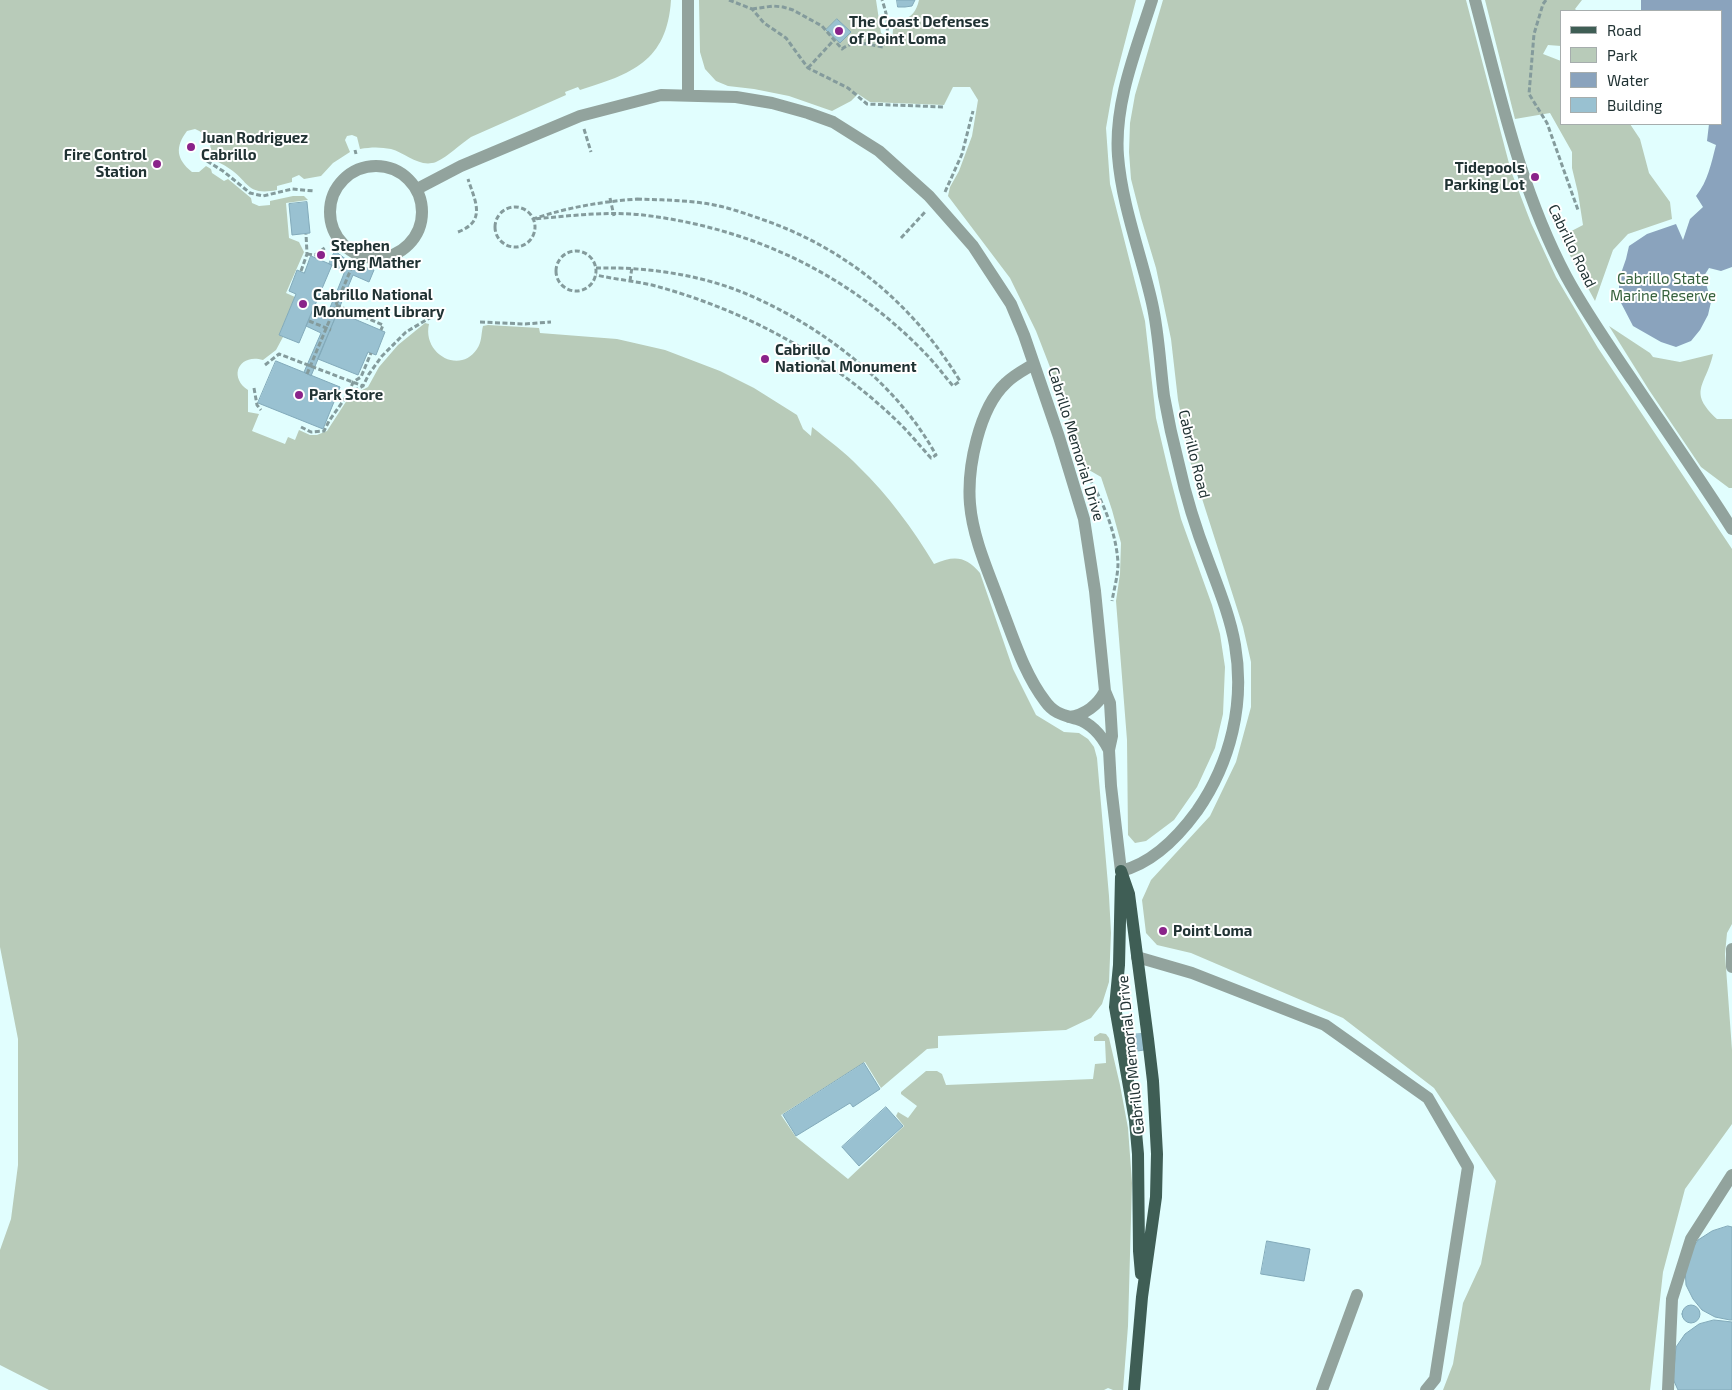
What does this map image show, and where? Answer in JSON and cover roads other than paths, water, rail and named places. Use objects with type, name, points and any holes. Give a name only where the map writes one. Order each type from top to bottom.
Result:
[{"type":"main road","name":"Cabrillo Memorial Drive","points":[[1121,871],[1129,894],[1153,1081],[1156,1154],[1155,1205],[1142,1297],[1134,1390]]},
{"type":"main road","name":"Cabrillo Memorial Drive","points":[[1121,871],[1119,894],[1119,965],[1115,1007],[1135,1121],[1138,1154],[1139,1250],[1142,1297]]},
{"type":"street","points":[[688,0],[688,95]]},
{"type":"street","name":"Cabrillo Road","points":[[1121,871],[1135,868],[1157,854],[1183,828],[1203,802],[1227,752],[1238,695],[1234,643],[1222,598],[1197,529],[1180,469],[1166,409],[1160,350],[1154,316],[1120,172],[1118,142],[1122,106],[1132,64],[1152,0]]},
{"type":"street","name":"Cabrillo Road","points":[[1475,0],[1510,134],[1523,175],[1549,240],[1583,305],[1732,529]]},
{"type":"street","points":[[417,189],[461,166],[580,116],[661,95],[736,97],[772,103],[808,113],[833,122],[879,151],[929,196],[973,246],[1011,304],[1034,364]]},
{"type":"street","points":[[379,165],[401,172],[417,189],[423,218],[411,244],[391,256],[368,258],[347,248],[333,229],[330,206],[338,185],[356,170],[379,165]]},
{"type":"street","name":"Cabrillo Memorial Drive","points":[[1109,750],[1094,728],[1081,720],[1055,712],[1037,690],[1012,635],[981,550],[970,503],[971,464],[974,447],[988,410],[1005,384],[1034,364],[1075,485],[1084,519],[1095,591],[1105,691],[1110,703],[1112,736],[1109,750],[1111,786],[1121,871]]},
{"type":"street","points":[[1069,717],[1081,714],[1095,705],[1105,691]]},
{"type":"street","points":[[1732,949],[1732,967]]},
{"type":"street","points":[[1137,957],[1192,973],[1325,1025],[1428,1098],[1468,1167],[1435,1379],[1426,1390]]},
{"type":"street","points":[[1668,1390],[1672,1299],[1691,1239],[1732,1174]]},
{"type":"street","points":[[1322,1390],[1358,1295]]},
{"type":"water","name":"Cabrillo State Marine Reserve","points":[[1641,0],[1732,0],[1732,267],[1721,271],[1709,268],[1704,276],[1711,302],[1708,315],[1700,330],[1691,341],[1676,347],[1661,342],[1633,326],[1619,299],[1619,279],[1629,246],[1647,234],[1676,224],[1683,240],[1690,219],[1703,207],[1696,196],[1711,166],[1716,145],[1707,141],[1709,125],[1722,125],[1722,10],[1641,10]]},
{"type":"place","name":"The Coast Defenses of Point Loma","points":[[839,31]]},
{"type":"place","name":"Juan Rodriguez Cabrillo","points":[[191,147]]},
{"type":"place","name":"Fire Control Station","points":[[157,164]]},
{"type":"place","name":"Tidepools Parking Lot","points":[[1535,177]]},
{"type":"place","name":"Stephen Tyng Mather","points":[[321,255]]},
{"type":"place","name":"Cabrillo National Monument Library","points":[[303,304]]},
{"type":"place","name":"Cabrillo National Monument","points":[[765,359]]},
{"type":"place","name":"Park Store","points":[[299,395]]},
{"type":"place","name":"Point Loma","points":[[1163,931]]}]
